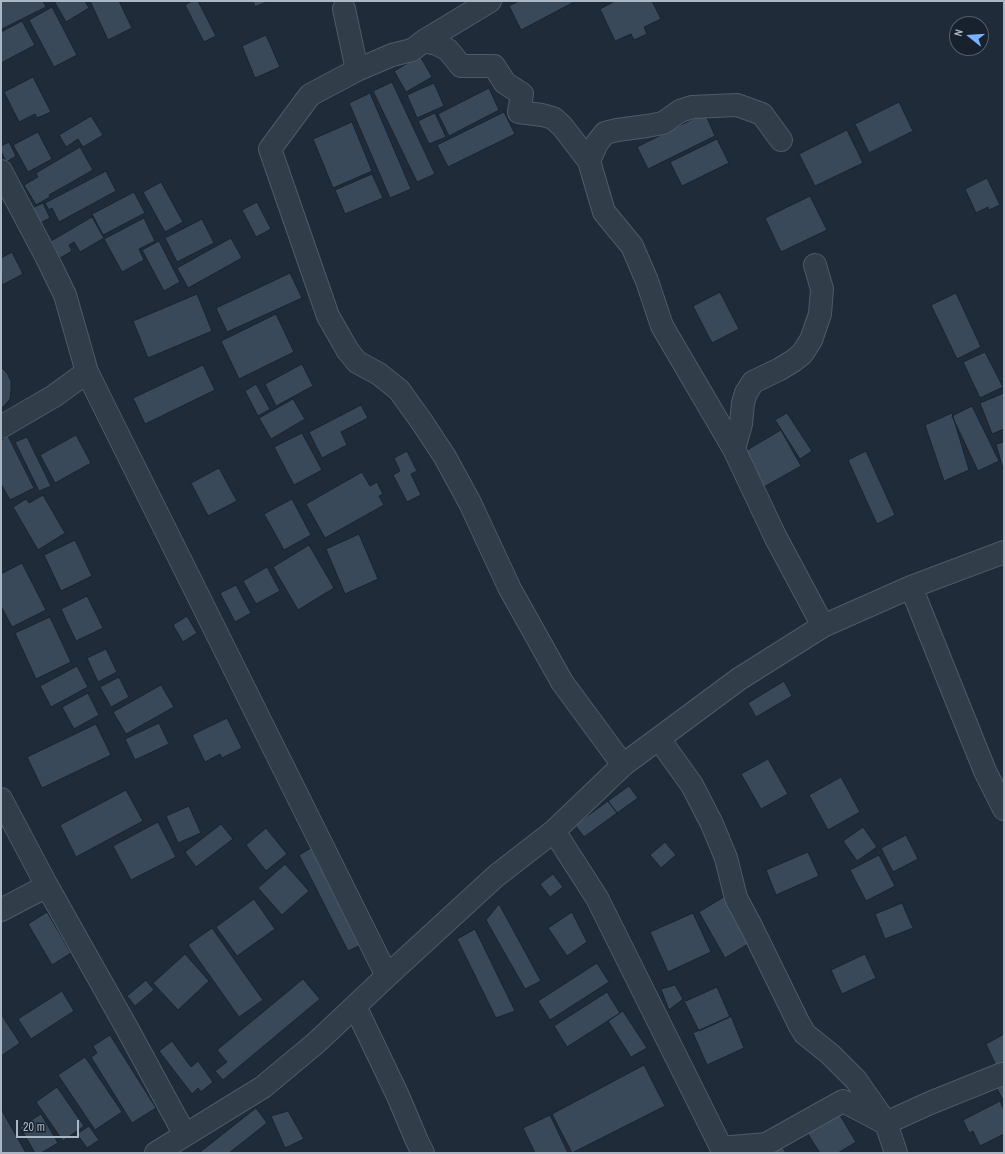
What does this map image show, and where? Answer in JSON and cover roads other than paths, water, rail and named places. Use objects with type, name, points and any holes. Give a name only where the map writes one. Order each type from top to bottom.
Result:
[{"type":"street","points":[[490,1],[412,50],[392,55],[357,70],[310,95],[270,149],[328,316],[348,351],[357,362],[379,374],[399,390],[422,422],[445,457],[470,503],[510,589],[562,682],[623,765]]},
{"type":"street","points":[[344,9],[357,70]]},
{"type":"street","points":[[424,42],[437,44],[448,50],[461,66],[494,66],[505,83],[522,94],[519,112],[553,118],[562,126],[589,161],[604,212],[632,246],[647,281],[662,326],[734,449],[775,536],[823,626]]},
{"type":"street","points":[[589,161],[597,143],[606,133],[663,123],[680,111],[692,107],[737,105],[762,114],[781,140]]},
{"type":"street","points":[[1,171],[65,295],[87,372],[387,976]]},
{"type":"street","points":[[734,449],[741,424],[743,403],[746,393],[753,382],[793,361],[802,354],[811,340],[820,314],[822,289],[815,265]]},
{"type":"street","points":[[1,427],[54,396],[87,372]]},
{"type":"street","points":[[156,1153],[263,1087],[317,1042],[496,876],[554,831],[623,765],[739,679],[823,626],[911,587],[1004,552]]},
{"type":"street","points":[[911,587],[985,771],[1004,809]]},
{"type":"street","points":[[659,739],[692,785],[712,824],[726,858],[736,898],[799,1024],[805,1034],[830,1054],[856,1080],[886,1123],[896,1153]]},
{"type":"street","points":[[1,799],[47,886],[185,1135]]},
{"type":"street","points":[[554,831],[597,898],[723,1150],[766,1144],[843,1101],[886,1123]]},
{"type":"street","points":[[1,910],[47,886]]},
{"type":"street","points":[[356,1006],[423,1153]]},
{"type":"street","points":[[886,1123],[937,1100],[1002,1074]]}]
